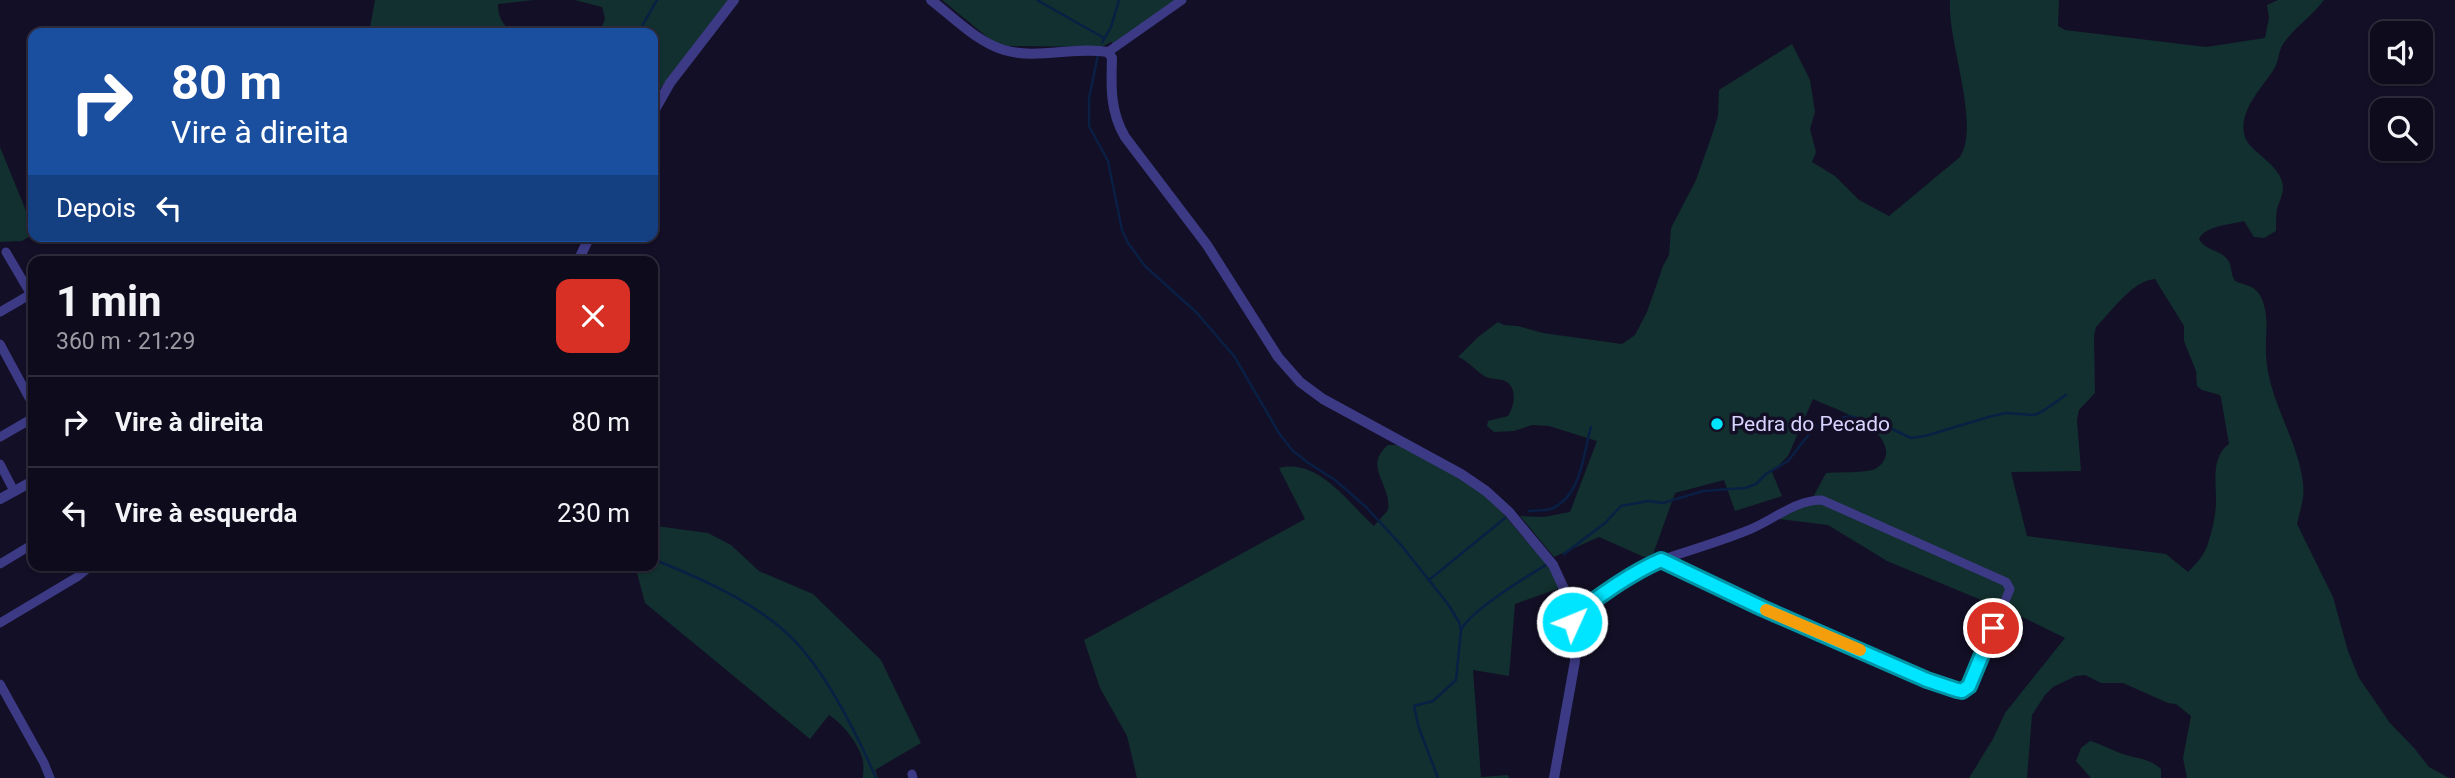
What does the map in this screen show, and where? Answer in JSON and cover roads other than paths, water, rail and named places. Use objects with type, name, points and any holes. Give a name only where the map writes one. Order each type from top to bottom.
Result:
[{"type":"street","points":[[658,104],[670,83],[734,0]]},
{"type":"street","points":[[931,0],[987,42],[1003,50],[1022,52],[1108,52],[1182,0]]},
{"type":"street","points":[[1108,52],[1112,58],[1111,100],[1125,137],[1207,245],[1285,366],[1323,399],[1461,474],[1486,491],[1509,512],[1553,565],[1565,590],[1572,616],[1574,672],[1554,778]]},
{"type":"street","points":[[6,252],[28,289]]},
{"type":"street","points":[[0,312],[28,298]]},
{"type":"street","points":[[0,344],[28,396]]},
{"type":"street","points":[[0,437],[28,421]]},
{"type":"street","points":[[0,464],[14,491]]},
{"type":"street","points":[[0,499],[28,484]]},
{"type":"street","points":[[1572,616],[1640,570],[1661,560],[1753,528],[1803,502],[1822,500],[2006,582],[2010,590],[1969,686],[1962,691],[1947,688],[1762,608],[1661,560]]},
{"type":"street","points":[[0,564],[28,547]]},
{"type":"street","points":[[0,623],[83,571]]},
{"type":"street","points":[[0,684],[50,778]]},
{"type":"waterway","points":[[641,28],[657,0]]},
{"type":"waterway","points":[[1037,0],[1104,38]]},
{"type":"waterway","points":[[1102,43],[1111,27],[1119,0]]},
{"type":"waterway","points":[[1098,55],[1089,98],[1089,126],[1108,161],[1122,230],[1128,243],[1145,266],[1197,313],[1234,356],[1279,433],[1292,450],[1335,480],[1366,507],[1401,545],[1459,622],[1461,630],[1456,680],[1433,701],[1414,706],[1419,728],[1438,778]]},
{"type":"waterway","points":[[1564,554],[1605,523],[1621,506],[1648,501],[1663,503],[1703,491],[1745,488],[1756,484],[1766,474],[1788,461],[1814,428],[1826,422],[1850,416],[1890,428],[1911,438],[2006,413],[2034,415],[2066,395]]},
{"type":"waterway","points":[[1529,511],[1551,509],[1569,494],[1580,473],[1591,427]]},
{"type":"waterway","points":[[1429,580],[1505,518]]},
{"type":"waterway","points":[[658,561],[736,597],[767,617],[796,642],[836,698],[876,778]]},
{"type":"waterway","points":[[1461,630],[1488,603],[1549,563]]},
{"type":"place","name":"Pedra do Pecado","points":[[1717,424]]}]
